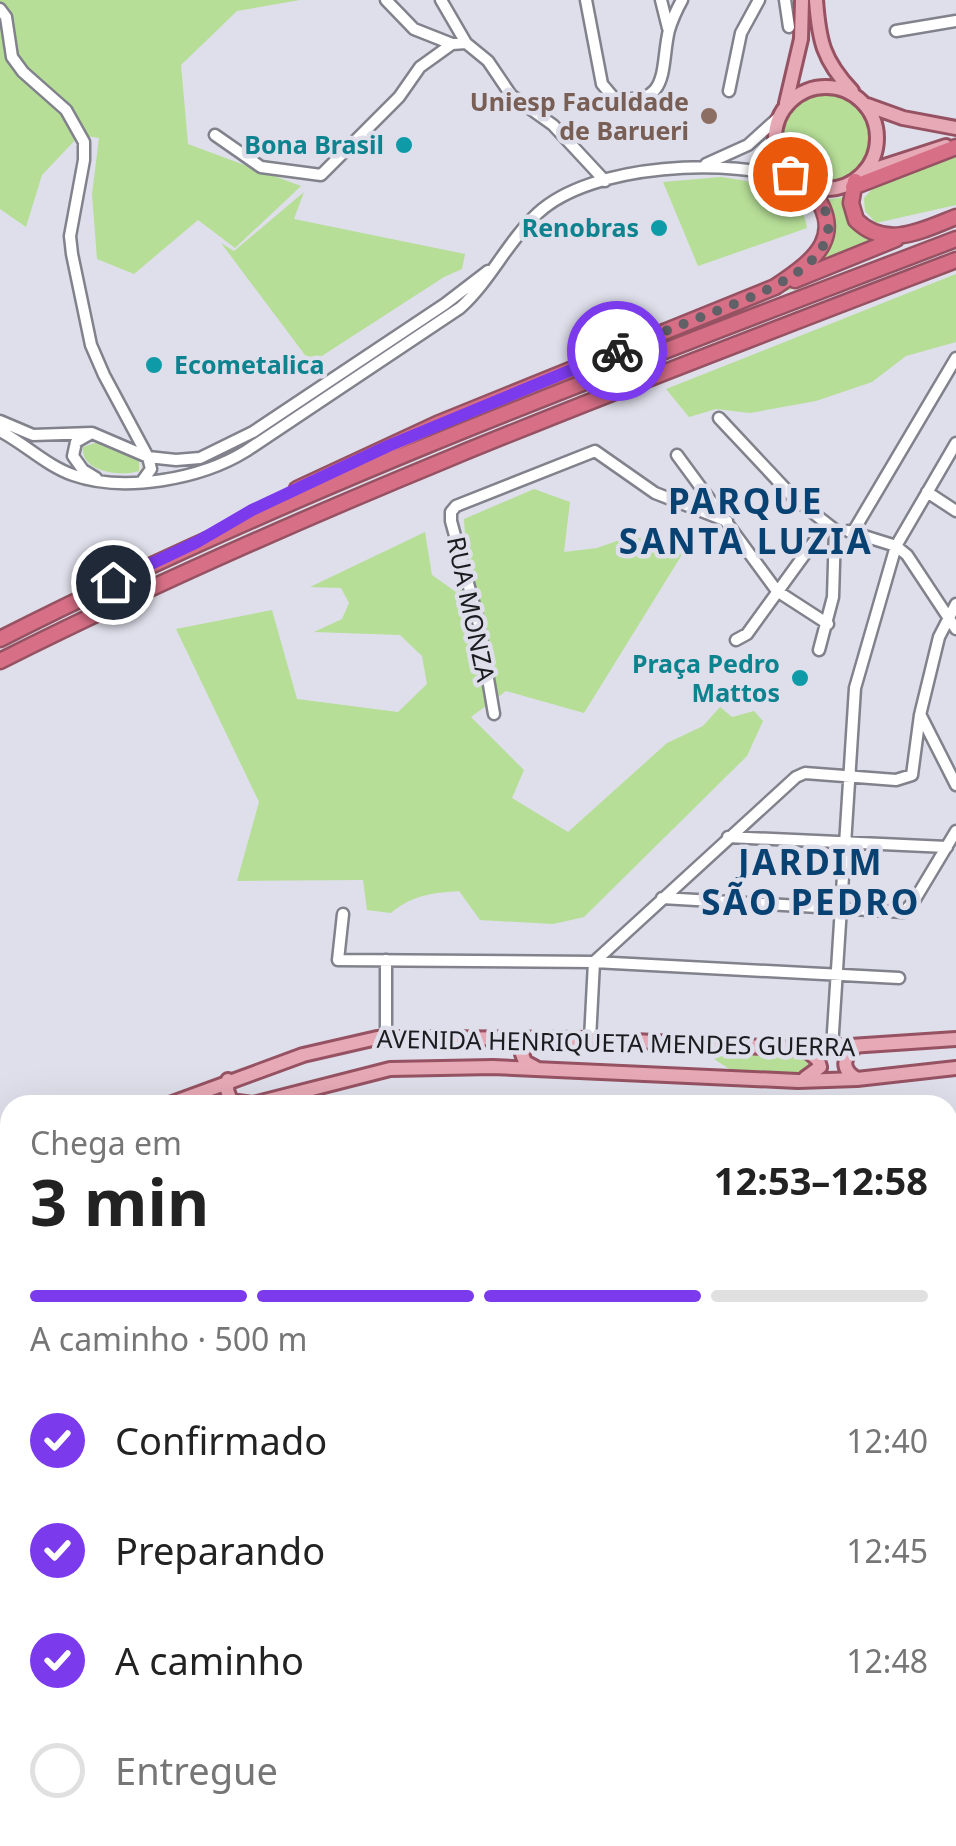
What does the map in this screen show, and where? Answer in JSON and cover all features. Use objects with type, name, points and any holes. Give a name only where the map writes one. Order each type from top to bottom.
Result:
[{"type":"highway","points":[[901,237],[878,235],[860,225],[853,212],[857,180],[956,145]]},
{"type":"highway","points":[[774,287],[814,259],[827,235],[824,209],[803,184]]},
{"type":"highway","points":[[197,542],[252,510],[437,424],[956,217]]},
{"type":"highway","points":[[0,639],[197,542],[513,410],[956,239]]},
{"type":"highway","points":[[0,661],[154,586],[399,476],[956,260]]},
{"type":"main road","points":[[802,0],[801,39],[774,137],[778,158],[803,184],[836,188],[857,180],[874,156],[877,135],[861,101],[835,72],[823,51],[816,0]]},
{"type":"main road","points":[[782,111],[800,93],[819,87],[839,88],[903,118],[956,128]]},
{"type":"main road","name":"AVENIDA HENRIQUETA MENDES GUERRA","points":[[191,1095],[338,1046],[386,1038],[590,1039],[806,1049],[956,1039]]},
{"type":"main road","points":[[538,1068],[525,1062],[522,1054],[528,1043],[539,1038]]},
{"type":"main road","points":[[493,1066],[504,1062],[507,1056],[506,1047],[496,1039]]},
{"type":"main road","points":[[856,1047],[846,1056],[844,1065],[847,1073],[857,1079]]},
{"type":"main road","points":[[798,1081],[820,1067],[806,1049]]},
{"type":"main road","points":[[284,1095],[380,1070],[493,1066],[798,1081],[956,1068]]},
{"type":"main road","points":[[228,1080],[229,1095]]},
{"type":"street","points":[[386,0],[414,29],[452,44],[466,44]]},
{"type":"street","points":[[441,0],[466,44],[488,61],[511,94],[553,125],[604,180]]},
{"type":"street","points":[[586,0],[602,84],[613,98],[635,99],[648,95],[659,85],[669,31],[682,0]]},
{"type":"street","points":[[661,0],[669,31]]},
{"type":"street","points":[[730,92],[741,33],[758,0]]},
{"type":"street","points":[[785,0],[789,27]]},
{"type":"street","points":[[0,9],[6,17],[12,58],[66,110],[84,142],[70,236],[72,254],[91,344],[148,457],[151,469],[142,480]]},
{"type":"street","points":[[896,31],[956,21]]},
{"type":"street","points":[[215,134],[261,167],[315,175],[328,170],[399,97],[420,67],[452,44]]},
{"type":"street","points":[[695,167],[748,145],[782,111]]},
{"type":"street","points":[[0,431],[62,470],[98,480],[142,480],[215,467],[246,451],[446,318],[480,289],[546,206],[559,198],[620,176],[695,167],[755,170],[803,184]]},
{"type":"street","points":[[0,421],[33,435],[91,433],[148,457],[197,459],[234,443],[446,304],[493,268]]},
{"type":"street","points":[[854,532],[956,358]]},
{"type":"street","points":[[719,418],[793,497],[831,527],[896,546],[907,555],[956,630]]},
{"type":"street","points":[[111,440],[131,428]]},
{"type":"street","points":[[91,433],[76,442],[73,456],[83,470],[98,480]]},
{"type":"street","points":[[832,1048],[855,688],[896,546],[956,443]]},
{"type":"street","name":"RUA MONZA","points":[[494,714],[478,620],[451,520],[456,506],[594,451],[655,494],[727,520]]},
{"type":"street","points":[[678,455],[777,591],[828,624]]},
{"type":"street","points":[[928,492],[956,511]]},
{"type":"street","points":[[736,640],[747,634],[831,527]]},
{"type":"street","points":[[819,650],[833,598],[831,527]]},
{"type":"street","points":[[590,1039],[594,962],[796,776],[902,779],[912,775],[920,715],[939,636],[956,604]]},
{"type":"street","points":[[920,715],[956,785]]},
{"type":"street","points":[[662,898],[904,912],[956,831]]},
{"type":"street","points":[[728,836],[946,847]]},
{"type":"street","points":[[343,914],[338,960],[594,962],[898,978]]},
{"type":"street","points":[[386,960],[386,1038]]},
{"type":"green space","points":[[0,0],[300,0],[237,11],[181,65],[188,144],[301,186],[235,248],[198,220],[134,274],[97,259],[92,194],[99,138],[80,135],[42,175],[26,227],[0,209]]},
{"type":"green space","points":[[826,93],[857,106],[870,137],[857,168],[826,181],[795,168],[782,137],[795,106]]},
{"type":"green space","points":[[956,155],[956,205],[876,223],[865,211],[864,198],[876,185]]},
{"type":"green space","points":[[721,177],[762,185],[787,195],[803,214],[807,228],[698,266],[663,182]]},
{"type":"green space","points":[[304,192],[294,219],[465,254],[462,269],[311,363],[221,243],[234,251]]},
{"type":"green space","points":[[844,197],[849,218],[858,230],[871,237],[904,237],[956,224],[742,306],[797,279],[826,255],[834,240],[834,221],[826,200]]},
{"type":"green space","points":[[956,274],[956,342],[906,356],[872,382],[816,401],[750,413],[716,409],[689,417],[666,389]]},
{"type":"green space","points":[[98,442],[139,458],[139,471],[113,473],[95,467],[88,462],[83,447]]},
{"type":"green space","points":[[534,489],[570,502],[564,552],[597,548],[628,537],[648,539],[683,553],[584,713],[506,691],[471,717],[524,770],[512,798],[568,832],[667,743],[703,726],[720,707],[732,717],[754,711],[763,721],[747,756],[584,917],[553,924],[480,920],[459,891],[423,896],[391,913],[367,910],[363,880],[237,881],[259,802],[176,629],[272,610],[297,699],[398,712],[427,684],[422,656],[400,635],[314,632],[342,619],[349,603],[341,588],[310,587],[425,532],[432,575],[456,592],[468,580],[464,519]]},
{"type":"green space","points":[[732,1052],[803,1056],[811,1066],[801,1074],[734,1072],[714,1059]]},
{"type":"way so far","points":[[617,351],[774,287],[814,259],[827,235],[824,209],[808,186],[790,174]]},
{"type":"place","name":"Uniesp Faculdade de Barueri","points":[[709,116]]},
{"type":"place","name":"Bona Brasil","points":[[404,145]]},
{"type":"place","name":"Renobras","points":[[659,228]]},
{"type":"place","name":"Ecometalica","points":[[154,365]]},
{"type":"place","name":"Praça Pedro Mattos","points":[[800,678]]},
{"type":"district","name":"PARQUE SANTA LUZIA","points":[[746,522]]},
{"type":"district","name":"JARDIM SÃO PEDRO","points":[[811,883]]},
{"type":"route","points":[[113,582],[388,446],[617,351]]}]
